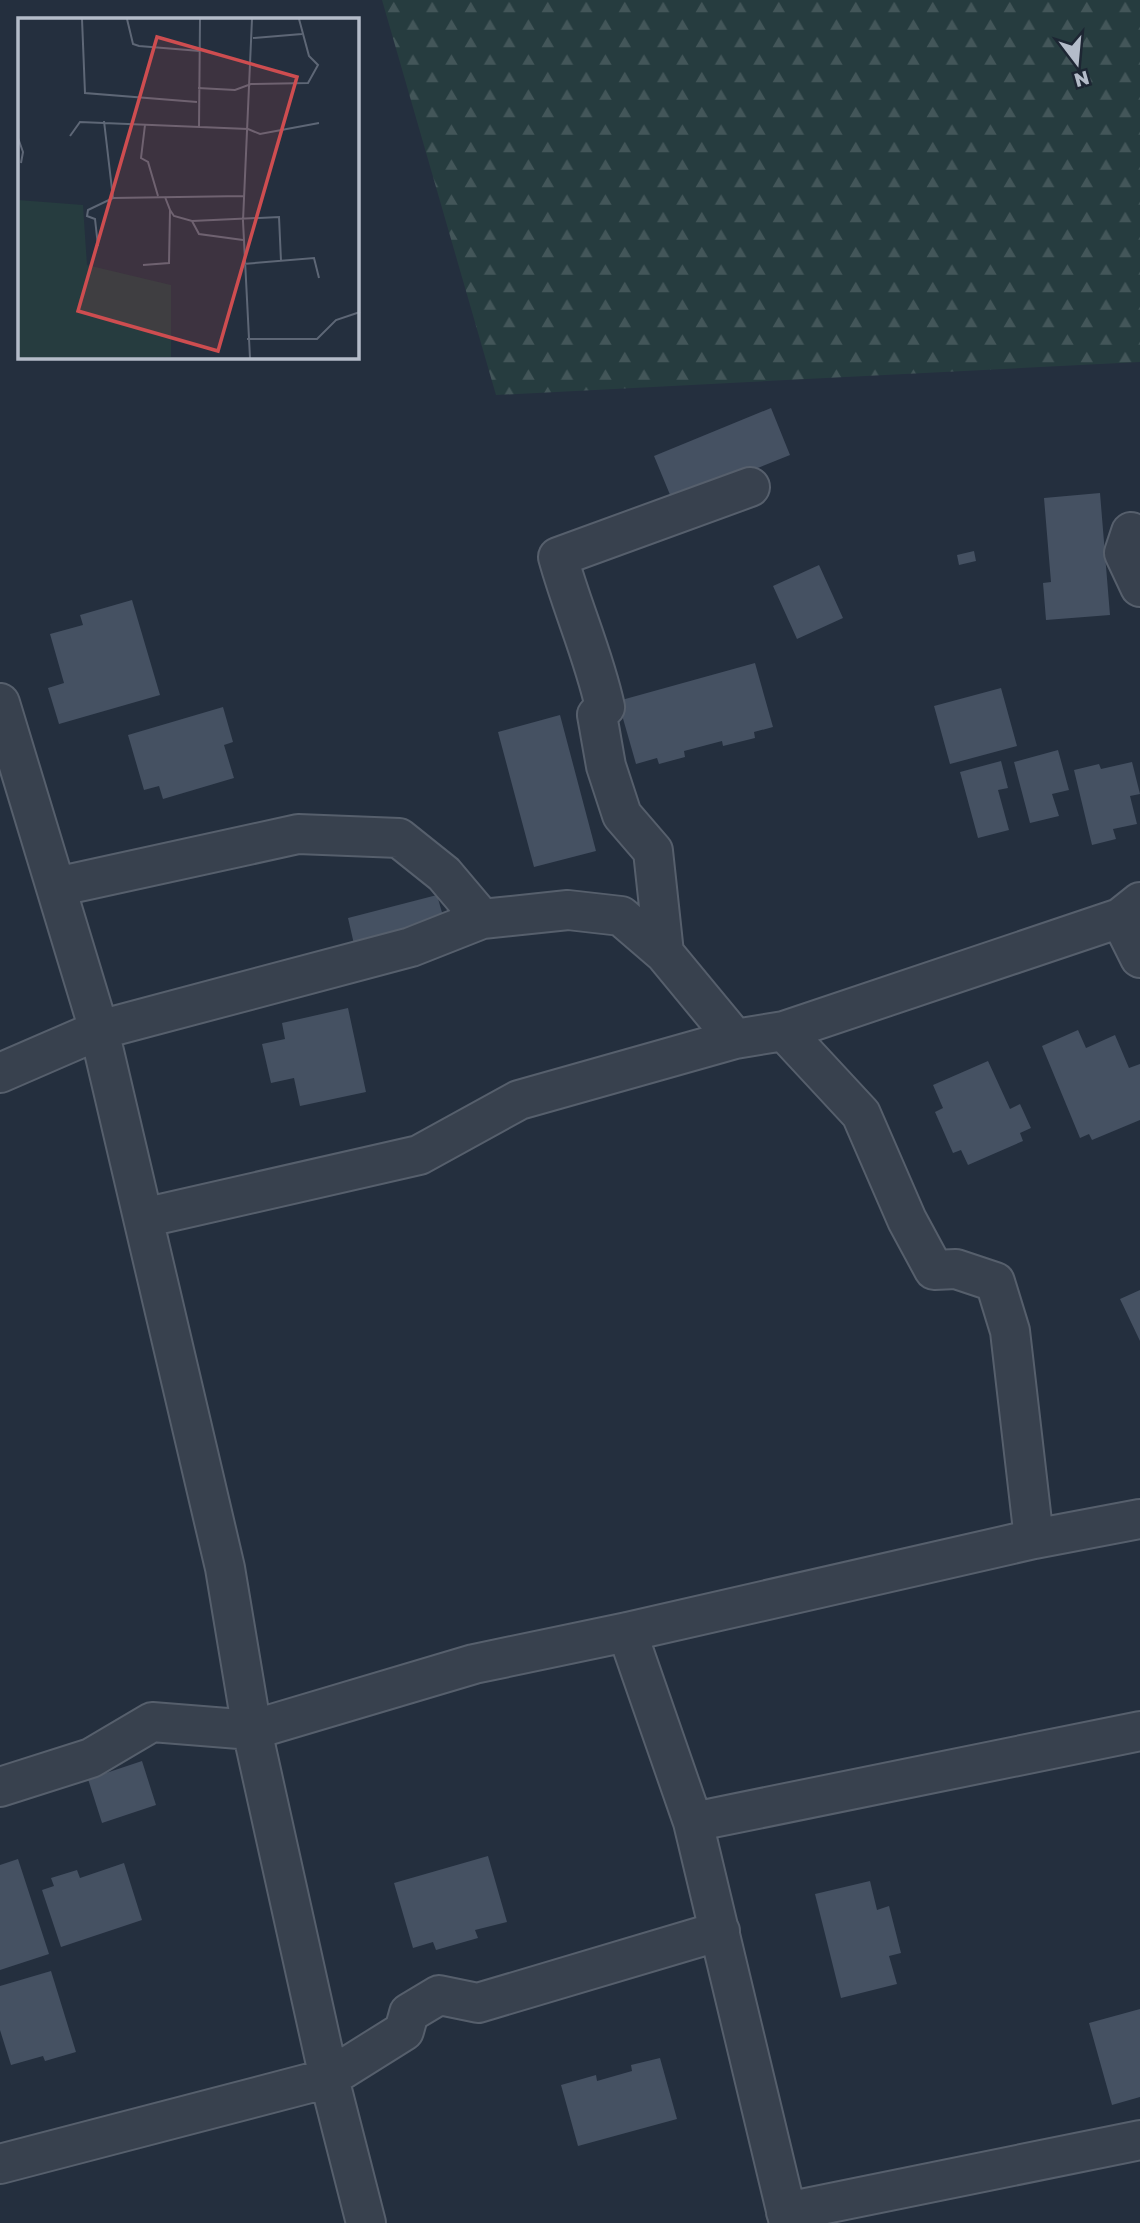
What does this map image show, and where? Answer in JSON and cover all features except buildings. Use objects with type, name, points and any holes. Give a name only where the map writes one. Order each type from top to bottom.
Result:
[{"type":"street","points":[[664,953],[653,851],[622,815],[606,766],[597,715],[605,707],[601,687],[570,602],[558,557],[750,487]]},
{"type":"street","points":[[1130,532],[1124,553],[1140,586]]},
{"type":"street","points":[[0,704],[99,1030],[225,1568],[252,1730],[329,2078],[366,2223]]},
{"type":"street","points":[[56,887],[298,834],[399,838],[443,874],[482,919]]},
{"type":"street","points":[[0,1073],[99,1030],[411,947],[482,919],[568,910],[621,916],[664,953],[735,1039]]},
{"type":"street","points":[[143,1218],[419,1155],[519,1100],[735,1039],[784,1031],[1130,910],[1140,958]]},
{"type":"street","points":[[784,1031],[861,1114],[907,1220],[934,1270],[956,1269],[995,1282],[1010,1331],[1034,1539]]},
{"type":"street","points":[[0,1787],[91,1758],[152,1722],[252,1730],[474,1664],[1034,1539],[1140,1519]]},
{"type":"street","points":[[626,1632],[693,1822],[788,2218],[1140,2140]]},
{"type":"street","points":[[693,1822],[1140,1731]]},
{"type":"street","points":[[0,2164],[329,2078],[404,2031],[409,2013],[439,1995],[478,2003],[720,1931]]},
{"type":"green space","points":[[382,0],[1140,0],[1140,362],[496,395]]}]
